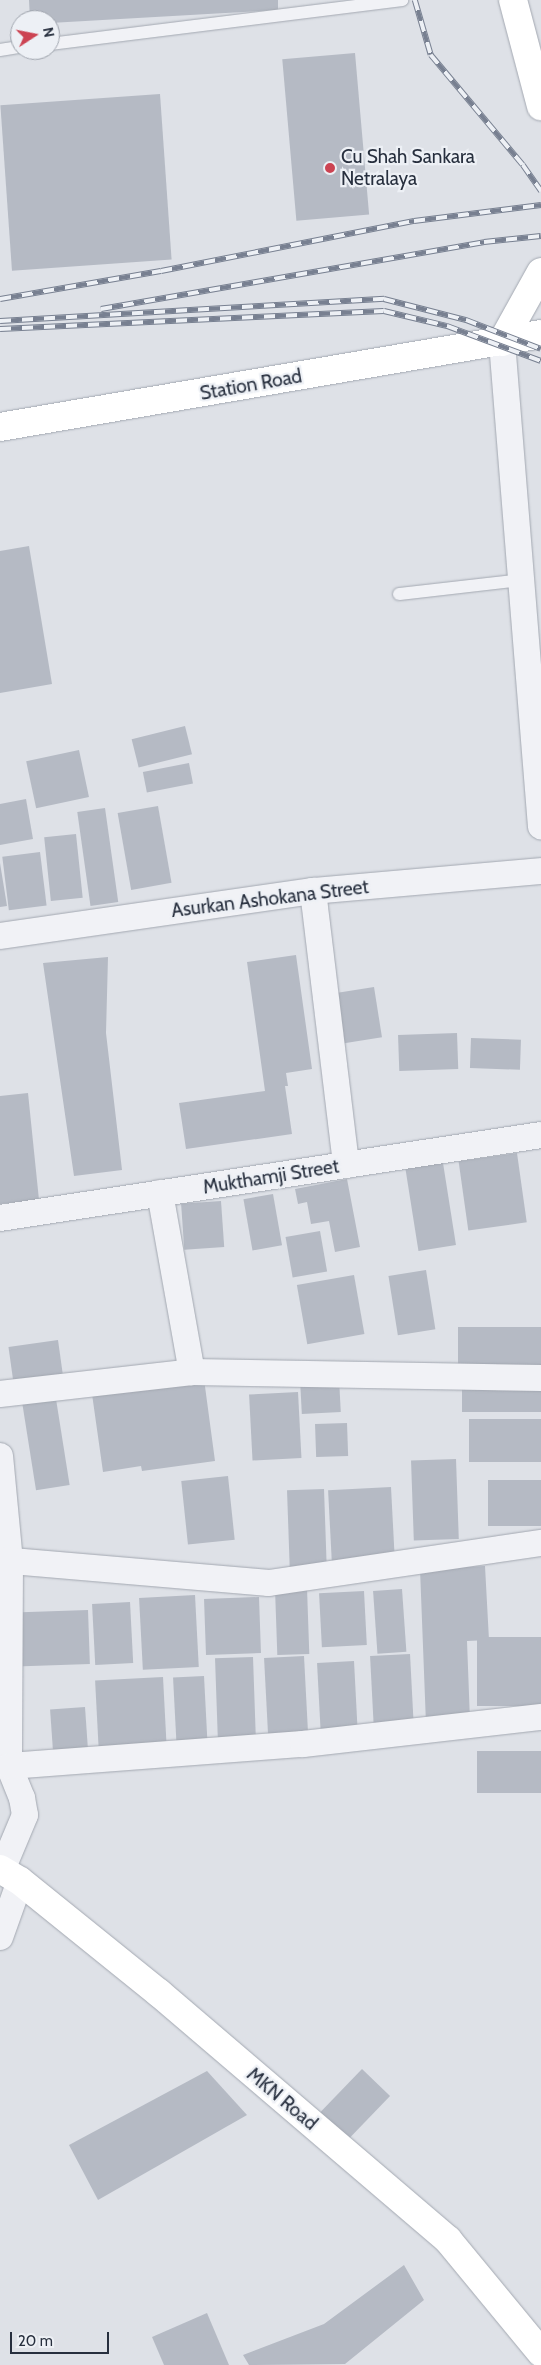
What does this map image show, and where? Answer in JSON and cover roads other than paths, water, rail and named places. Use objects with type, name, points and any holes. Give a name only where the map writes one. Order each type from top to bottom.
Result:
[{"type":"main road","points":[[513,0],[541,106]]},
{"type":"main road","points":[[502,342],[541,272]]},
{"type":"main road","name":"Station Road","points":[[0,427],[541,334]]},
{"type":"main road","name":"MKN Road","points":[[8,1873],[159,1993],[448,2240],[541,2353]]},
{"type":"street","points":[[502,342],[541,826]]},
{"type":"street","name":"Asurkan Ashokana Street","points":[[0,936],[313,891],[541,871]]},
{"type":"street","points":[[313,891],[346,1165]]},
{"type":"street","name":"Mukthamji Street","points":[[0,1218],[541,1135]]},
{"type":"street","points":[[160,1194],[192,1372]]},
{"type":"street","points":[[0,1394],[192,1372],[541,1378]]},
{"type":"street","points":[[0,1456],[5,1561],[9,1766],[22,1798],[25,1815],[8,1873],[0,1937]]},
{"type":"street","points":[[5,1561],[269,1583],[541,1543]]},
{"type":"street","points":[[9,1766],[304,1744],[541,1717]]},
{"type":"lane","points":[[60,43],[402,0]]},
{"type":"lane","points":[[399,594],[521,580]]},
{"type":"railway","points":[[415,0],[431,55],[523,165],[541,191]]},
{"type":"railway","points":[[0,299],[161,271],[414,221],[541,205]]},
{"type":"railway","points":[[101,309],[484,242],[541,236]]},
{"type":"railway","points":[[0,321],[384,299],[466,320],[541,349]]},
{"type":"railway","points":[[0,329],[384,311],[447,326],[541,361]]},
{"type":"place","name":"Cu Shah Sankara Netralaya","points":[[330,168]]}]
